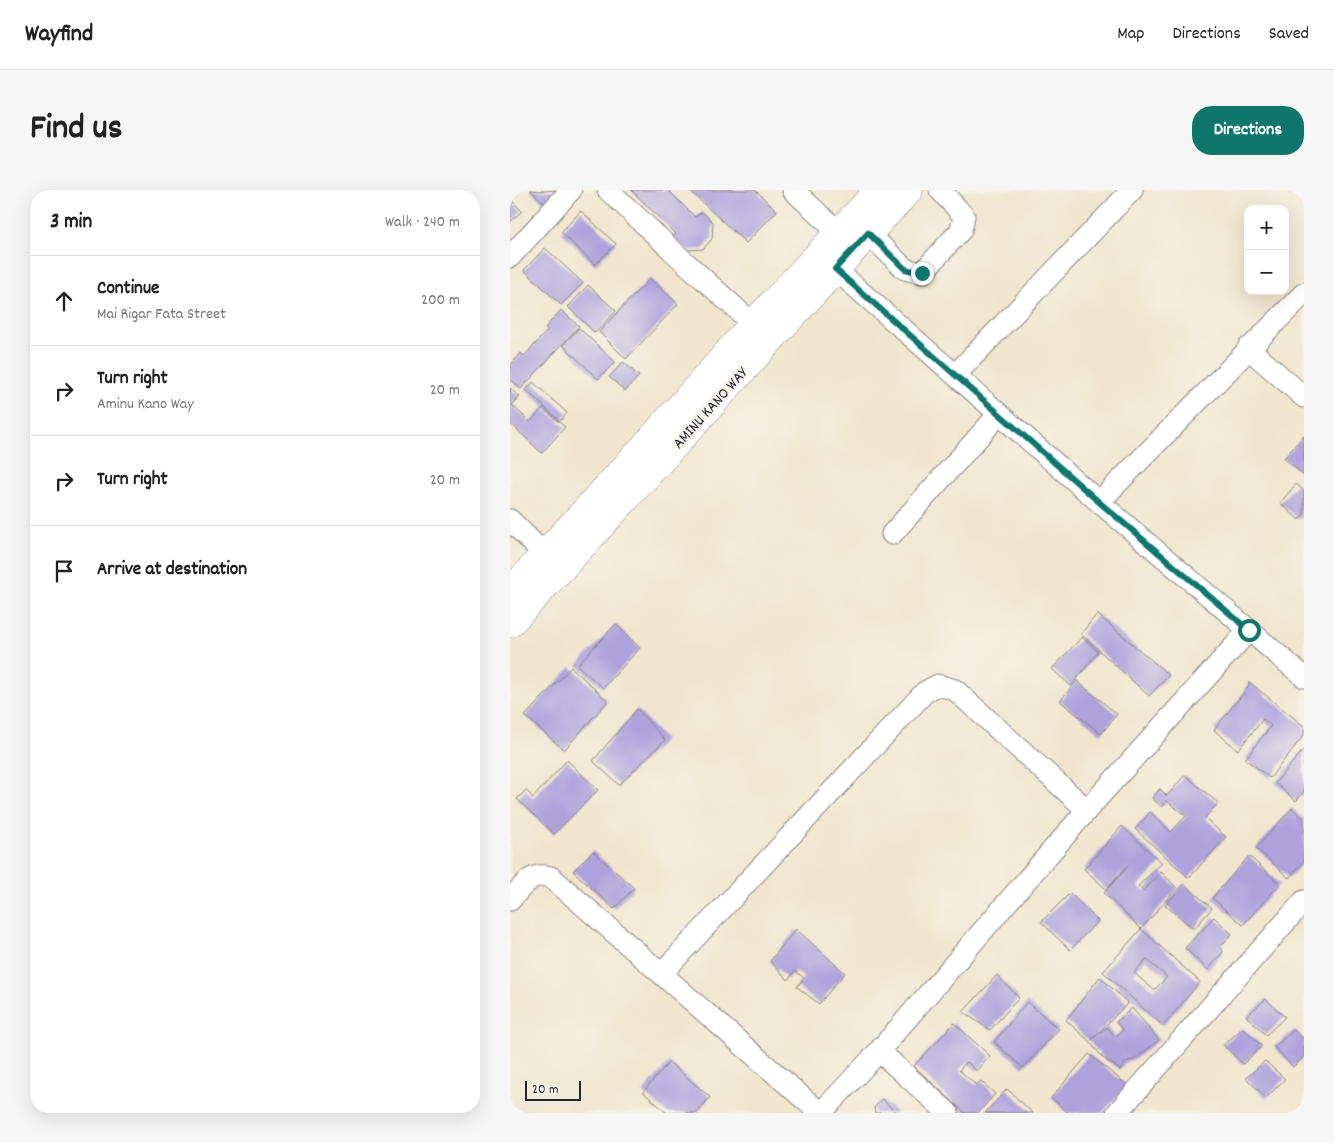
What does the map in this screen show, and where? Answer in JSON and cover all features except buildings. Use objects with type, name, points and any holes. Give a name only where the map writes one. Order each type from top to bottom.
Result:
[{"type":"main road","name":"AMINU KANO WAY","points":[[510,623],[652,454],[754,324],[839,233],[889,195]]},
{"type":"main road","name":"AMINU KANO WAY","points":[[510,592],[545,555],[652,454],[835,269],[868,233],[889,195]]},
{"type":"street","points":[[510,257],[572,190]]},
{"type":"street","points":[[608,190],[754,324]]},
{"type":"street","points":[[793,190],[839,233]]},
{"type":"street","points":[[868,233],[905,269],[922,273],[961,230],[964,216],[940,190]]},
{"type":"street","points":[[955,375],[1132,190]]},
{"type":"street","points":[[835,269],[1099,502],[1304,677]]},
{"type":"street","points":[[1099,502],[1304,293]]},
{"type":"street","points":[[1248,348],[1304,397]]},
{"type":"street","points":[[892,534],[999,414]]},
{"type":"street","points":[[510,520],[545,555]]},
{"type":"street","points":[[510,900],[532,878],[540,874],[551,877],[821,1113],[879,1051],[1087,810],[1249,630]]},
{"type":"street","points":[[662,973],[925,692],[938,685],[955,690],[1087,810]]},
{"type":"street","points":[[1117,1113],[1304,901]]},
{"type":"street","points":[[879,1051],[948,1113]]},
{"type":"route","points":[[922,273],[905,269],[868,233],[835,269],[1099,502],[1249,630]]}]
